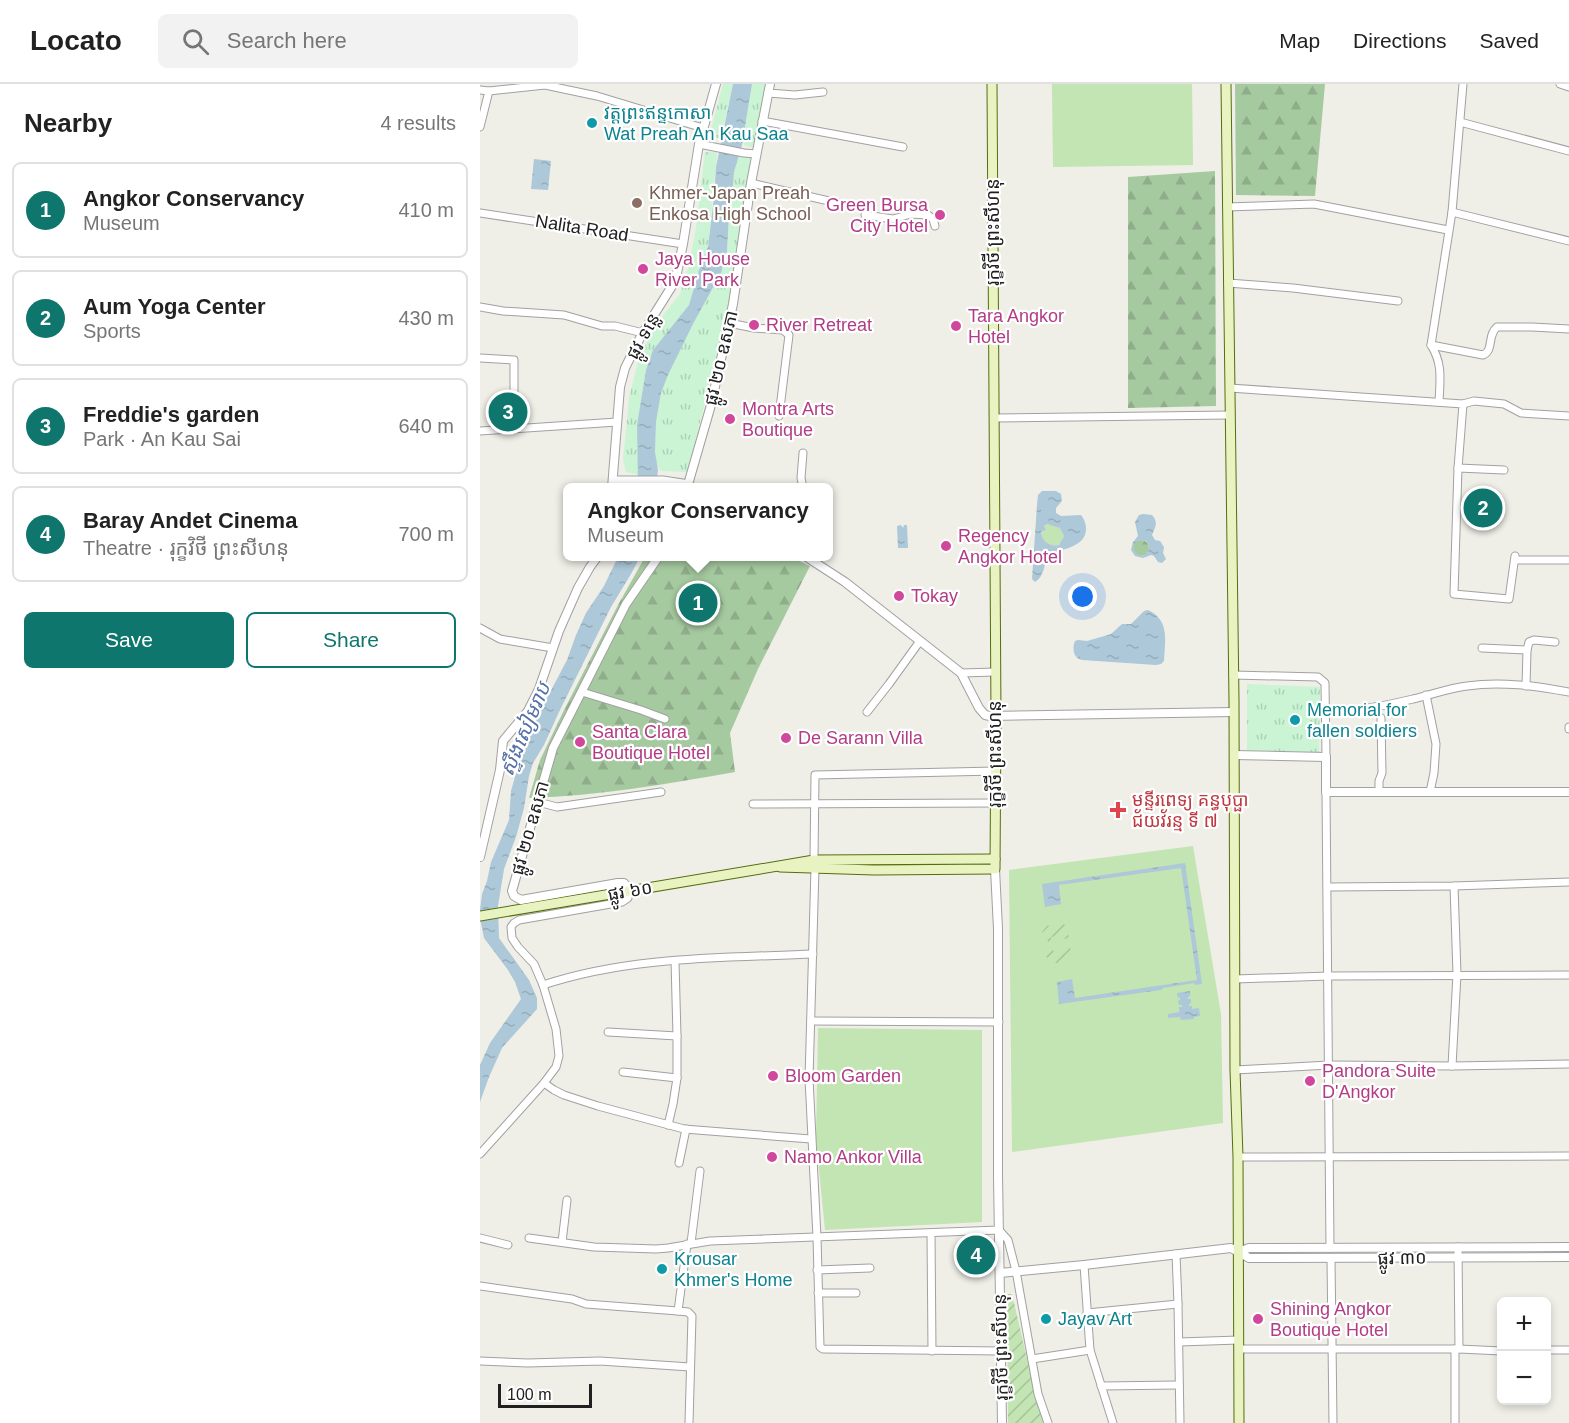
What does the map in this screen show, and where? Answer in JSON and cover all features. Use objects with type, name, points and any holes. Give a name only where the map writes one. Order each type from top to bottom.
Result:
[{"type":"main road","name":"រុក្ខវិថី ព្រះសីហនុ","points":[[992,84],[995,864]]},
{"type":"main road","points":[[1226,84],[1234,712],[1239,1423]]},
{"type":"main road","name":"ផ្លូវ ៦០","points":[[480,916],[780,867],[814,864],[995,864]]},
{"type":"street","name":"ផ្លូវ ទន្លេ","points":[[613,483],[620,387],[625,368],[642,334],[672,286],[677,273],[703,145],[703,128],[716,84]]},
{"type":"street","name":"ផ្លូវ ២០ ឧសភា","points":[[691,483],[733,304],[751,183],[770,84]]},
{"type":"street","points":[[1439,402],[1440,367],[1438,356],[1431,345],[1452,212],[1463,84]]},
{"type":"street","points":[[1560,84],[1569,87]]},
{"type":"street","points":[[480,90],[545,85],[597,96],[703,128]]},
{"type":"street","points":[[480,127],[489,91]]},
{"type":"street","points":[[768,93],[795,95],[823,92]]},
{"type":"street","points":[[762,121],[903,147]]},
{"type":"street","points":[[1460,122],[1569,151]]},
{"type":"street","points":[[703,145],[756,154]]},
{"type":"street","points":[[751,183],[842,204]]},
{"type":"street","points":[[1227,207],[1314,204],[1448,230]]},
{"type":"street","points":[[1452,212],[1569,241]]},
{"type":"street","name":"Nalita Road","points":[[480,213],[683,244]]},
{"type":"street","points":[[865,215],[893,219],[910,214],[928,215],[933,219],[935,226]]},
{"type":"street","points":[[1228,283],[1293,288],[1398,301]]},
{"type":"street","points":[[480,308],[564,315],[581,321],[602,326],[615,326],[642,334]]},
{"type":"street","points":[[729,323],[783,330],[789,335],[779,416]]},
{"type":"street","points":[[1431,345],[1483,355],[1489,351],[1492,334],[1497,327],[1569,329]]},
{"type":"street","points":[[480,358],[514,360],[515,429]]},
{"type":"street","points":[[1230,388],[1463,404],[1474,401],[1504,404],[1521,413],[1569,416]]},
{"type":"street","points":[[1463,404],[1458,468],[1454,594],[1509,599],[1515,558],[1569,560]]},
{"type":"street","points":[[994,418],[1230,415]]},
{"type":"street","points":[[480,431],[617,423]]},
{"type":"street","points":[[802,483],[803,453]]},
{"type":"street","points":[[1458,468],[1504,470]]},
{"type":"street","points":[[617,483],[628,480],[663,480],[676,483]]},
{"type":"street","points":[[480,857],[500,770],[503,741],[528,711],[539,689],[559,631],[578,588],[594,561]]},
{"type":"street","name":"ផ្លូវ ២០ ឧសភា","points":[[629,891],[624,884],[618,883],[521,900],[514,896],[512,891],[553,748],[626,604],[655,561]]},
{"type":"street","points":[[818,561],[961,673],[985,715],[1234,712]]},
{"type":"street","points":[[480,628],[500,639],[553,648]]},
{"type":"street","points":[[867,712],[920,641]]},
{"type":"street","points":[[1526,686],[1529,642],[1555,642]]},
{"type":"street","points":[[1482,648],[1527,650]]},
{"type":"street","points":[[961,673],[995,672]]},
{"type":"street","points":[[1233,675],[1318,677],[1325,683],[1330,1248]]},
{"type":"street","points":[[1325,712],[1371,707],[1466,686],[1492,684],[1569,692]]},
{"type":"street","points":[[582,692],[665,719]]},
{"type":"street","points":[[1426,695],[1436,744],[1430,792]]},
{"type":"street","points":[[1379,792],[1382,773],[1381,718]]},
{"type":"street","points":[[1234,755],[1326,757]]},
{"type":"street","points":[[996,771],[815,775],[809,1070],[821,1349],[1002,1351]]},
{"type":"street","points":[[538,802],[557,807],[661,792]]},
{"type":"street","points":[[1326,792],[1569,792]]},
{"type":"street","points":[[753,804],[995,803]]},
{"type":"street","name":"រុក្ខវិថី ព្រះសីហនុ","points":[[995,864],[998,929],[1002,1423]]},
{"type":"street","points":[[1328,887],[1569,882]]},
{"type":"street","points":[[1452,1066],[1457,974],[1454,886]]},
{"type":"street","points":[[480,1154],[544,1083],[556,1067],[560,1050],[553,1015],[543,985],[534,964],[512,938],[511,927],[519,920],[622,902],[628,898],[629,891]]},
{"type":"street","points":[[543,985],[606,968],[675,961],[813,954]]},
{"type":"street","points":[[668,1125],[677,1078],[675,961]]},
{"type":"street","points":[[1235,979],[1457,974],[1569,975]]},
{"type":"street","points":[[811,1021],[999,1022]]},
{"type":"street","points":[[608,1032],[677,1036]]},
{"type":"street","points":[[1235,1070],[1329,1065],[1569,1064]]},
{"type":"street","points":[[623,1072],[677,1078]]},
{"type":"street","points":[[544,1083],[570,1098],[686,1129],[811,1139]]},
{"type":"street","points":[[679,1163],[686,1129]]},
{"type":"street","points":[[1238,1157],[1569,1156]]},
{"type":"street","points":[[678,1311],[700,1171]]},
{"type":"street","points":[[562,1242],[567,1200]]},
{"type":"street","points":[[529,1238],[594,1246],[668,1248],[710,1241],[999,1230],[1008,1240],[1016,1271],[1038,1394],[1048,1423]]},
{"type":"street","points":[[931,1233],[932,1351]]},
{"type":"street","points":[[480,1238],[508,1245]]},
{"type":"street","points":[[1455,1423],[1458,1247]]},
{"type":"street","name":"ផ្លូវ ៣០","points":[[1238,1252],[1249,1248],[1569,1247]]},
{"type":"street","name":"ផ្លូវ ៣០","points":[[1000,1273],[1231,1248],[1249,1258],[1569,1257]]},
{"type":"street","points":[[1176,1254],[1180,1423]]},
{"type":"street","points":[[1331,1259],[1333,1423]]},
{"type":"street","points":[[1084,1265],[1090,1350],[1113,1423]]},
{"type":"street","points":[[818,1270],[870,1268]]},
{"type":"street","points":[[480,1286],[572,1299],[585,1304],[688,1312],[692,1316],[689,1423]]},
{"type":"street","points":[[818,1293],[856,1293]]},
{"type":"street","points":[[1087,1313],[1178,1304]]},
{"type":"street","points":[[1179,1342],[1332,1349],[1497,1351]]},
{"type":"street","points":[[1032,1359],[1090,1350]]},
{"type":"street","points":[[1551,1350],[1569,1350]]},
{"type":"street","points":[[480,1361],[528,1363],[611,1361],[690,1367]]},
{"type":"street","points":[[1101,1386],[1179,1385]]},
{"type":"green space","points":[[723,84],[733,84],[723,129],[718,138],[709,137]]},
{"type":"green space","points":[[752,84],[766,84],[754,148],[744,145],[743,140]]},
{"type":"green space","points":[[1052,84],[1192,84],[1193,165],[1053,167]]},
{"type":"green space","points":[[1235,84],[1325,84],[1315,196],[1236,195]]},
{"type":"green space","points":[[705,152],[716,152],[717,155],[708,247],[689,305],[653,350],[646,370],[637,425],[639,475],[626,472],[623,460],[629,398],[639,358],[651,334],[680,294],[689,265]]},
{"type":"green space","points":[[739,155],[751,156],[728,306],[688,472],[661,471],[656,463],[655,452],[656,422],[661,393],[693,324],[721,273],[727,251],[734,172]]},
{"type":"green space","points":[[1215,171],[1216,406],[1128,408],[1128,177]]},
{"type":"green space","points":[[1047,524],[1060,527],[1064,536],[1059,545],[1050,544],[1043,538],[1041,532],[1046,530],[1044,526]]},
{"type":"green space","points":[[1141,540],[1147,542],[1149,548],[1147,554],[1141,556],[1135,554],[1133,548],[1135,542]]},
{"type":"green space","points":[[643,561],[799,561],[810,566],[758,669],[730,733],[735,772],[607,792],[529,798],[540,760],[618,605]]},
{"type":"green space","points":[[1247,684],[1320,687],[1319,753],[1247,750]]},
{"type":"green space","points":[[1193,846],[1221,1014],[1223,1123],[1012,1152],[1009,870]]},
{"type":"green space","points":[[1062,923],[1067,926],[1069,938],[1064,939],[1063,935],[1051,937],[1051,942],[1048,942],[1043,938],[1042,932],[1047,926]]},
{"type":"green space","points":[[1070,944],[1071,955],[1068,961],[1050,962],[1045,951],[1049,947],[1052,947],[1053,951],[1065,949],[1065,945]]},
{"type":"green space","points":[[818,1028],[982,1030],[982,1222],[825,1230],[816,1139]]},
{"type":"green space","points":[[1007,1294],[1012,1294],[1045,1423],[1008,1423]]},
{"type":"water","points":[[733,84],[752,84],[742,145],[734,172],[727,251],[721,273],[693,324],[661,393],[656,422],[656,483],[638,483],[637,425],[646,370],[653,350],[689,305],[708,247],[716,167]]},
{"type":"water","points":[[534,159],[551,161],[548,190],[531,189]]},
{"type":"water","points":[[1042,491],[1056,491],[1061,494],[1062,501],[1056,508],[1056,513],[1061,516],[1081,515],[1086,529],[1082,540],[1077,544],[1047,554],[1042,574],[1035,582],[1032,579],[1038,495]],"holes":[[[1047,524],[1060,528],[1064,536],[1059,545],[1045,541],[1041,532],[1046,530],[1044,526]]]},
{"type":"water","points":[[1139,515],[1152,515],[1155,520],[1156,525],[1152,535],[1164,547],[1163,553],[1166,559],[1162,563],[1151,555],[1143,558],[1135,556],[1131,550],[1138,536],[1135,522]],"holes":[[[1140,540],[1146,541],[1149,546],[1148,552],[1143,556],[1137,554],[1133,549],[1135,543]]]},
{"type":"water","points":[[901,525],[903,528],[907,525],[908,548],[898,548],[897,526]]},
{"type":"water","name":"ស្ទឹងសៀមរាប","points":[[616,561],[638,561],[611,607],[533,763],[529,776],[524,808],[504,869],[498,906],[499,938],[529,980],[537,998],[537,1009],[502,1048],[480,1102],[480,1065],[490,1043],[521,999],[508,970],[484,938],[480,910],[482,894],[491,862],[509,820],[511,791],[526,738],[567,660],[586,613],[604,586]]},
{"type":"water","points":[[1148,610],[1160,619],[1165,632],[1164,661],[1161,664],[1082,660],[1075,655],[1075,641],[1087,641],[1111,634],[1122,624],[1131,624]]},
{"type":"water","points":[[1185,863],[1202,984],[1195,985],[1194,983],[1161,990],[1059,1004],[1057,982],[1072,979],[1075,998],[1197,980],[1181,868],[1059,885],[1061,904],[1045,907],[1042,884]]},
{"type":"water","points":[[1190,991],[1189,1006],[1192,1006],[1192,1009],[1199,1008],[1200,1016],[1181,1020],[1180,1017],[1168,1018],[1168,1014],[1179,1012],[1179,1007],[1182,1007],[1179,1005],[1180,997],[1178,998],[1177,993]]},
{"type":"place","name":"វត្តព្រះឥន្ទកោសា Wat Preah An Kau Saa","points":[[592,123]]},
{"type":"place","name":"Khmer-Japan Preah Enkosa High School","points":[[637,203]]},
{"type":"place","name":"Green Bursa City Hotel","points":[[940,215]]},
{"type":"place","name":"Jaya House River Park","points":[[643,269]]},
{"type":"place","name":"River Retreat","points":[[754,325]]},
{"type":"place","name":"Tara Angkor Hotel","points":[[956,326]]},
{"type":"place","name":"Freddie's garden","points":[[508,412]]},
{"type":"place","name":"Montra Arts Boutique","points":[[730,419]]},
{"type":"place","name":"Aum Yoga Center","points":[[1483,508]]},
{"type":"place","name":"Regency Angkor Hotel","points":[[946,546]]},
{"type":"place","name":"Tokay","points":[[899,596]]},
{"type":"place","name":"Angkor Conservancy","points":[[698,603]]},
{"type":"place","name":"Memorial for fallen soldiers","points":[[1295,720]]},
{"type":"place","name":"De Sarann Villa","points":[[786,738]]},
{"type":"place","name":"Santa Clara Boutique Hotel","points":[[580,742]]},
{"type":"place","name":"មន្ទីរពេទ្យ គន្ធបុប្ផា ជ័យវ័រន្ម ទី ៧","points":[[1118,810]]},
{"type":"place","name":"Bloom Garden","points":[[773,1076]]},
{"type":"place","name":"Pandora Suite D'Angkor","points":[[1310,1081]]},
{"type":"place","name":"Namo Ankor Villa","points":[[772,1157]]},
{"type":"place","name":"Baray Andet Cinema","points":[[976,1255]]},
{"type":"place","name":"Krousar Khmer's Home","points":[[662,1269]]},
{"type":"place","name":"Jayav Art","points":[[1046,1319]]},
{"type":"place","name":"Shining Angkor Boutique Hotel","points":[[1258,1319]]}]
